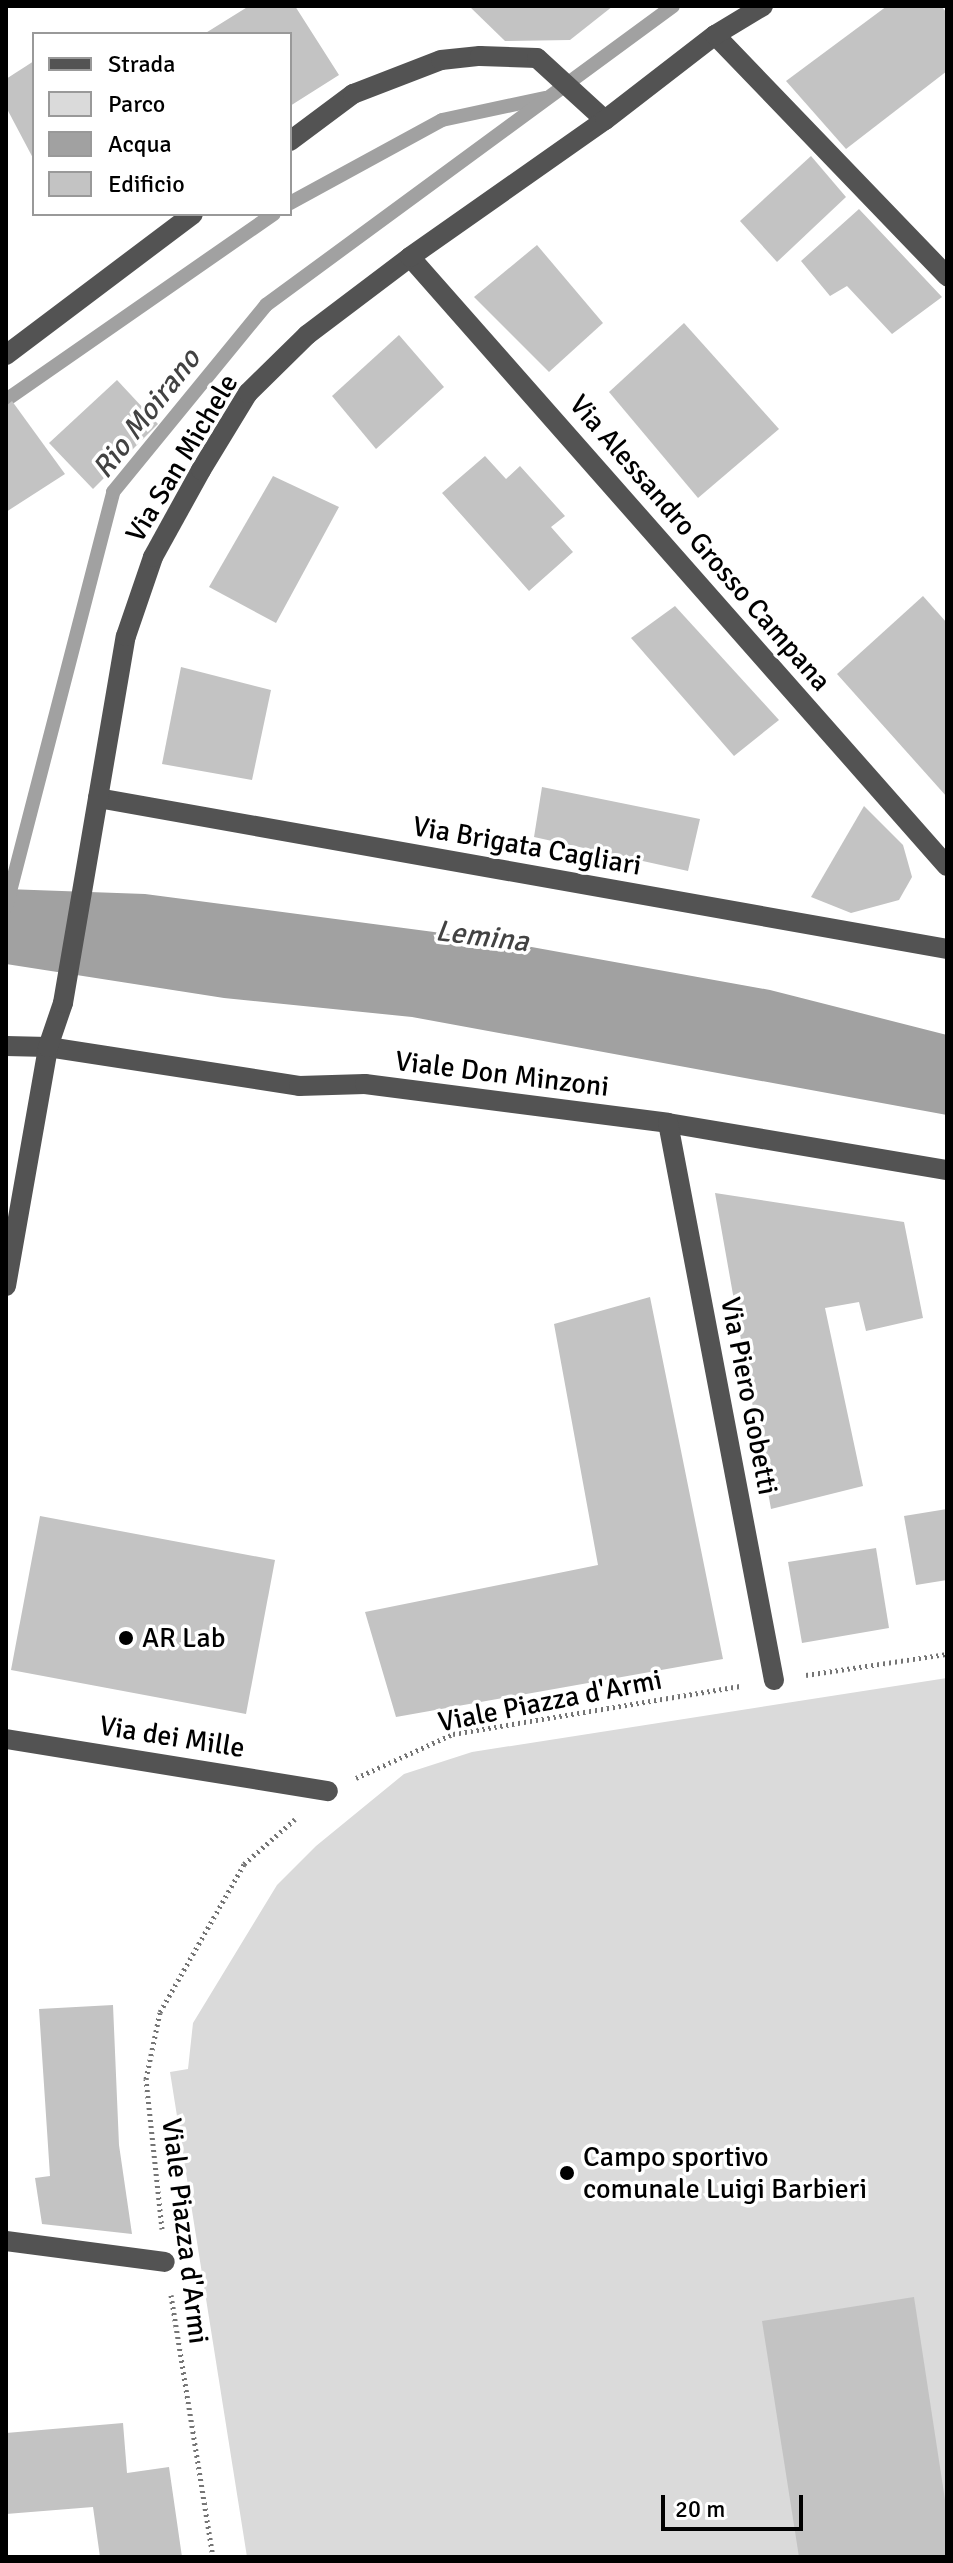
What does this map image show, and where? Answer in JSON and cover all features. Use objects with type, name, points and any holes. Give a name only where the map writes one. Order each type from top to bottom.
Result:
[{"type":"street","name":"Via San Michele","points":[[48,1047],[63,1003],[126,636],[153,557],[248,393],[307,335],[410,257],[605,120],[715,35],[763,6]]},
{"type":"street","points":[[715,35],[947,276]]},
{"type":"street","points":[[292,140],[353,94],[405,71],[441,60],[537,58],[605,120]]},
{"type":"street","points":[[6,355],[190,216]]},
{"type":"street","name":"Via Alessandro Grosso Campana","points":[[410,257],[947,866]]},
{"type":"street","name":"Via Brigata Cagliari","points":[[98,798],[947,949]]},
{"type":"street","name":"Viale Don Minzoni","points":[[6,1046],[48,1047],[299,1086],[365,1084],[668,1123],[947,1170]]},
{"type":"street","points":[[6,1286],[48,1047]]},
{"type":"street","name":"Via Piero Gobetti","points":[[668,1123],[774,1680]]},
{"type":"street","name":"Via dei Mille","points":[[6,1739],[328,1791]]},
{"type":"street","points":[[6,2241],[165,2262]]},
{"type":"path","name":"Viale Piazza d'Armi","points":[[213,2557],[165,2262],[146,2079],[160,2012],[244,1864],[328,1791],[453,1734],[947,1654]]},
{"type":"green space","name":"Campo sportivo comunale Luigi Barbieri","points":[[947,1678],[947,2557],[247,2557],[170,2072],[188,2069],[193,2023],[277,1885],[316,1846],[404,1774],[472,1752]]},
{"type":"water","points":[[6,889],[145,894],[487,939],[770,990],[947,1035],[947,1115],[412,1017],[224,998],[6,964]]},
{"type":"building","points":[[249,6],[295,6],[339,75],[292,105],[292,32],[207,32]]},
{"type":"building","points":[[469,6],[613,6],[570,40],[505,41]]},
{"type":"building","points":[[887,6],[941,6],[947,13],[947,71],[846,149],[786,81]]},
{"type":"building","points":[[32,62],[32,156],[6,107],[6,79]]},
{"type":"building","points":[[811,156],[846,197],[777,262],[740,221]]},
{"type":"building","points":[[859,209],[942,297],[892,334],[847,286],[830,296],[801,261]]},
{"type":"building","points":[[537,245],[603,323],[549,372],[474,297]]},
{"type":"building","points":[[684,323],[779,429],[698,498],[609,392]]},
{"type":"building","points":[[399,335],[444,387],[376,449],[332,396]]},
{"type":"building","points":[[117,380],[158,424],[93,489],[49,443]]},
{"type":"building","points":[[12,401],[65,474],[6,512],[6,406]]},
{"type":"building","points":[[485,456],[506,479],[520,466],[565,516],[551,527],[573,552],[529,591],[442,493]]},
{"type":"building","points":[[273,476],[339,507],[276,623],[209,587]]},
{"type":"building","points":[[923,596],[947,623],[947,797],[837,674]]},
{"type":"building","points":[[675,606],[779,720],[734,756],[631,638]]},
{"type":"building","points":[[181,667],[271,690],[252,780],[162,764]]},
{"type":"building","points":[[542,787],[700,819],[688,871],[534,837]]},
{"type":"building","points":[[864,806],[903,845],[912,877],[899,900],[851,913],[811,897]]},
{"type":"building","points":[[715,1193],[904,1222],[923,1318],[866,1331],[859,1302],[825,1308],[863,1486],[771,1509]]},
{"type":"building","points":[[650,1297],[723,1659],[396,1717],[365,1612],[598,1565],[554,1324]]},
{"type":"building","points":[[947,1509],[947,1580],[916,1585],[904,1516]]},
{"type":"building","points":[[40,1516],[275,1560],[246,1714],[11,1670]]},
{"type":"building","points":[[876,1548],[889,1628],[802,1643],[788,1562]]},
{"type":"building","points":[[113,2005],[119,2145],[132,2234],[42,2224],[35,2178],[50,2176],[39,2009]]},
{"type":"building","points":[[914,2297],[947,2513],[947,2557],[799,2557],[762,2321]]},
{"type":"building","points":[[123,2423],[127,2473],[169,2467],[182,2557],[100,2557],[93,2507],[6,2514],[6,2433]]},
{"type":"waterway","name":"Rio Moirano","points":[[6,907],[113,492],[266,305],[673,6]]},
{"type":"waterway","name":"Rio Moirano","points":[[292,202],[442,120],[545,98]]},
{"type":"waterway","name":"Rio Moirano","points":[[6,400],[271,216]]},
{"type":"place","name":"AR Lab","points":[[126,1638]]},
{"type":"place","name":"Campo sportivo comunale Luigi Barbieri","points":[[567,2173]]},
{"type":"water label","name":"Lemina","points":[[482,937]]}]
